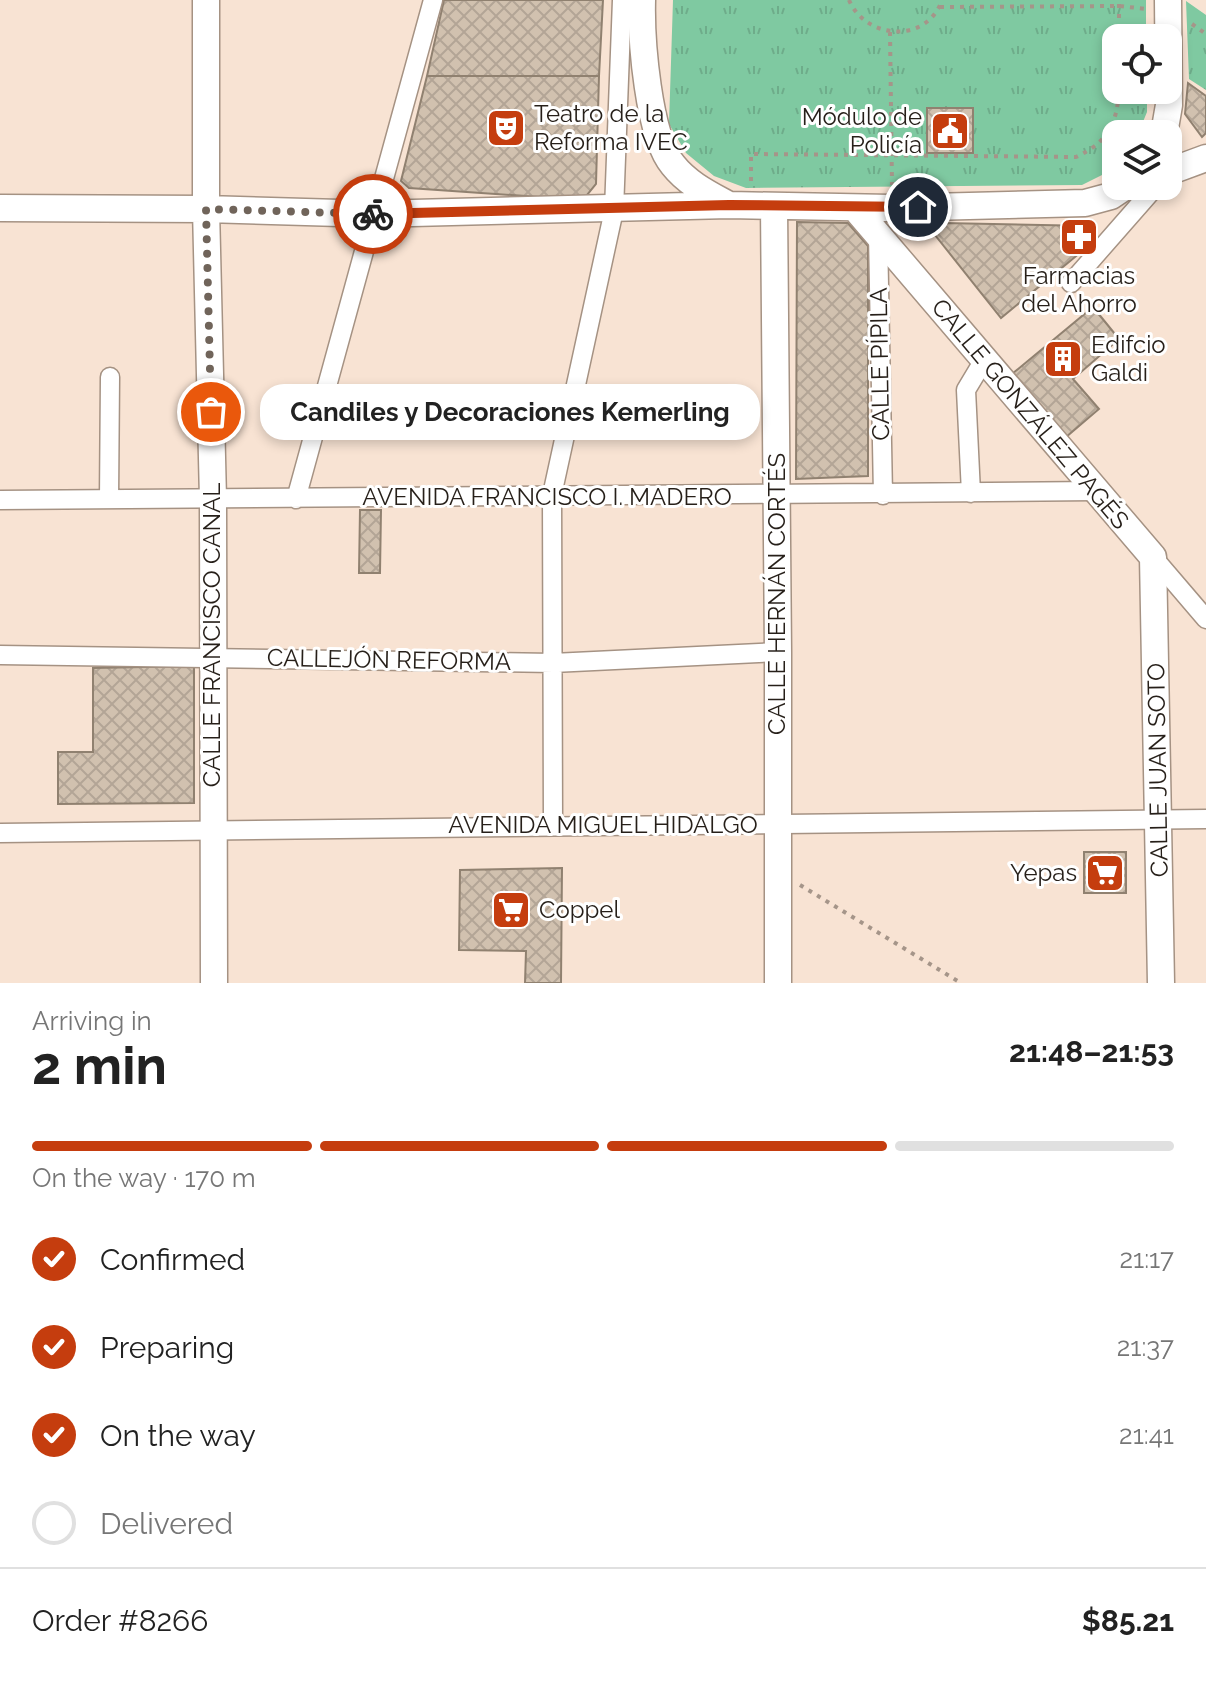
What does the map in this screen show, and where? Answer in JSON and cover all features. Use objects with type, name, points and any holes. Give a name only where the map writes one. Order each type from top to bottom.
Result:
[{"type":"main road","name":"CALLE FRANCISCO CANAL","points":[[206,0],[206,209],[213,499],[214,983]]},
{"type":"main road","points":[[642,0],[641,36],[655,123],[671,163],[693,185],[751,205]]},
{"type":"main road","points":[[1166,120],[1168,6]]},
{"type":"main road","points":[[1182,167],[1205,160]]},
{"type":"main road","points":[[0,208],[374,214],[751,205],[891,208],[1085,203],[1102,197]]},
{"type":"main road","name":"CALLE HERNÁN CORTÉS","points":[[751,205],[776,496],[778,983]]},
{"type":"main road","name":"CALLE GONZÁLEZ PAGÉS","points":[[855,208],[1153,557]]},
{"type":"main road","name":"CALLE JUAN SOTO","points":[[1153,557],[1161,983]]},
{"type":"street","points":[[296,499],[433,0]]},
{"type":"street","points":[[553,825],[552,495],[614,210],[622,0]]},
{"type":"street","points":[[1071,283],[1144,200]]},
{"type":"street","name":"CALLE PÍPILA","points":[[878,234],[883,495]]},
{"type":"street","points":[[971,493],[966,390],[984,360]]},
{"type":"street","points":[[109,499],[110,377]]},
{"type":"street","name":"AVENIDA FRANCISCO I. MADERO","points":[[0,500],[1095,491]]},
{"type":"street","name":"CALLE GONZÁLEZ PAGÉS","points":[[1153,557],[1206,619]]},
{"type":"street","name":"CALLEJÓN REFORMA","points":[[0,655],[553,663],[778,652]]},
{"type":"street","name":"AVENIDA MIGUEL HIDALGO","points":[[0,833],[1206,819]]},
{"type":"path","points":[[849,0],[862,20],[890,32],[905,32],[919,27],[931,19],[942,0]]},
{"type":"path","points":[[940,7],[1120,3],[1168,6],[1206,34]]},
{"type":"path","points":[[1119,24],[1120,3]]},
{"type":"path","points":[[890,32],[891,208]]},
{"type":"path","points":[[751,205],[751,154],[1076,157],[1093,149],[1116,119],[1118,104]]},
{"type":"path","points":[[778,871],[961,983]]},
{"type":"green space","points":[[673,0],[1146,0],[1146,24],[1102,24],[1102,104],[1147,104],[1147,112],[1144,120],[1102,120],[1102,175],[1082,185],[746,188],[714,176],[686,153],[669,124]]},
{"type":"green space","points":[[1186,1],[1206,15],[1206,90],[1189,79]]},
{"type":"building","points":[[444,0],[603,0],[599,76],[427,76]]},
{"type":"building","name":"Teatro de la Reforma IVEC","points":[[427,76],[599,76],[596,184],[583,200],[409,188],[401,181]]},
{"type":"building","points":[[1188,83],[1206,96],[1206,133],[1202,137],[1185,114]]},
{"type":"building","name":"Módulo de Policía","points":[[927,108],[973,108],[973,153],[927,153]]},
{"type":"building","points":[[797,222],[848,223],[868,246],[868,476],[796,479]]},
{"type":"building","points":[[943,223],[1092,226],[1098,238],[1001,318],[935,235]]},
{"type":"building","name":"Edifcio Galdi","points":[[1093,307],[1119,339],[1073,379],[1099,409],[1059,443],[1006,379]]},
{"type":"building","points":[[360,510],[381,510],[380,573],[359,573]]},
{"type":"building","points":[[194,666],[194,803],[58,804],[58,752],[93,752],[93,668]]},
{"type":"building","name":"Yepas","points":[[1084,852],[1126,852],[1126,893],[1084,893]]},
{"type":"building","name":"Coppel","points":[[562,868],[561,983],[525,983],[526,951],[459,950],[460,870]]},
{"type":"way so far","points":[[211,412],[206,209],[373,214]]},
{"type":"place","name":"Teatro de la Reforma IVEC","points":[[506,128]]},
{"type":"place","name":"Módulo de Policía","points":[[950,131]]},
{"type":"place","name":"Farmacias del Ahorro","points":[[1079,237]]},
{"type":"place","name":"Edifcio Galdi","points":[[1063,359]]},
{"type":"place","name":"Candiles y Decoraciones Kemerling","points":[[211,412]]},
{"type":"place","name":"Yepas","points":[[1105,873]]},
{"type":"place","name":"Coppel","points":[[511,910]]},
{"type":"route","points":[[373,214],[729,205],[918,207]]}]
